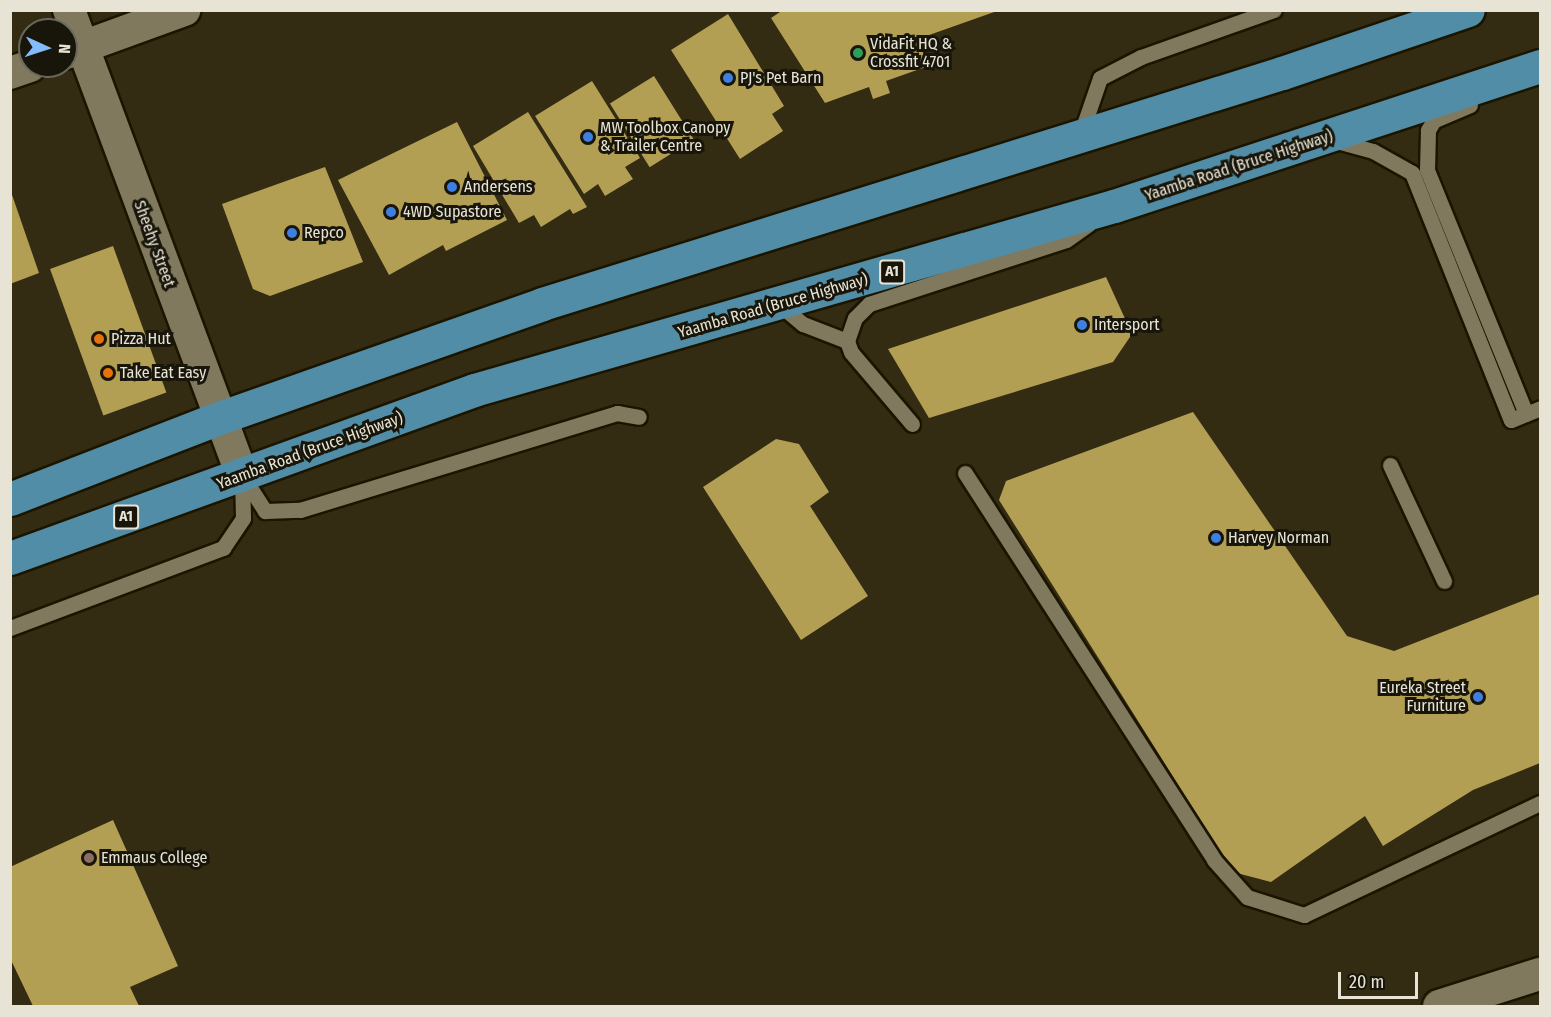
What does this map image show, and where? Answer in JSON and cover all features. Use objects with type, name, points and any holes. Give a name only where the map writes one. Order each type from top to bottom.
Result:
[{"type":"highway","points":[[10,499],[219,418],[542,304],[1080,136],[1439,16],[1468,10]]},
{"type":"highway","name":"Yaamba Road (Bruce Highway)","points":[[10,558],[474,390],[780,306],[1114,206],[1540,66]]},
{"type":"street","points":[[78,49],[184,10]]},
{"type":"street","name":"Sheehy Street","points":[[78,60],[242,475]]},
{"type":"street","points":[[1439,1006],[1540,974]]},
{"type":"lane","points":[[1080,136],[1100,78],[1142,57],[1274,10]]},
{"type":"lane","points":[[1518,417],[1427,170],[1426,133],[1434,120],[1540,78]]},
{"type":"lane","points":[[1326,138],[1373,151],[1412,173],[1518,417]]},
{"type":"lane","points":[[912,424],[851,352],[847,341],[855,318],[869,304],[1066,240],[1114,206]]},
{"type":"lane","points":[[780,306],[803,324],[847,341]]},
{"type":"lane","points":[[1518,417],[1540,408]]},
{"type":"lane","points":[[242,475],[265,511],[300,510],[617,413],[639,417]]},
{"type":"lane","points":[[1390,465],[1444,581]]},
{"type":"lane","points":[[966,473],[1214,860],[1247,897],[1304,915],[1540,803]]},
{"type":"lane","points":[[10,628],[223,548],[243,518],[242,475]]},
{"type":"building","name":"VidaFit HQ & Crossfit 4701","points":[[783,10],[997,11],[915,40],[931,65],[886,81],[890,93],[873,99],[869,87],[825,103],[771,18]]},
{"type":"building","name":"PJ's Pet Barn","points":[[728,14],[784,106],[772,114],[783,131],[740,159],[671,50]]},
{"type":"building","points":[[654,76],[694,140],[650,167],[610,104]]},
{"type":"building","name":"MW Toolbox Canopy & Trailer Centre","points":[[592,81],[640,158],[625,167],[633,179],[605,196],[598,184],[584,194],[535,116]]},
{"type":"building","points":[[528,112],[587,207],[573,214],[570,209],[541,227],[534,215],[519,223],[473,146]]},
{"type":"building","points":[[457,122],[507,220],[446,251],[443,245],[389,275],[338,180]]},
{"type":"building","name":"Repco","points":[[325,167],[363,262],[270,296],[253,289],[222,204]]},
{"type":"building","points":[[10,189],[39,273],[10,284]]},
{"type":"building","points":[[113,246],[166,393],[103,416],[50,269]]},
{"type":"building","points":[[1106,277],[1132,334],[1113,362],[929,418],[888,349]]},
{"type":"building","points":[[1193,412],[1347,636],[1394,651],[1540,594],[1540,763],[1473,790],[1383,846],[1365,816],[1271,882],[1233,872],[999,500],[1006,481]]},
{"type":"building","points":[[776,439],[799,444],[829,492],[810,506],[868,596],[801,640],[703,487]]},
{"type":"building","points":[[113,820],[178,966],[130,987],[139,1006],[33,1006],[10,958],[10,867]]},
{"type":"place","name":"VidaFit HQ & Crossfit 4701","points":[[858,53]]},
{"type":"place","name":"PJ's Pet Barn","points":[[728,78]]},
{"type":"place","name":"MW Toolbox Canopy & Trailer Centre","points":[[588,137]]},
{"type":"place","name":"Andersens","points":[[452,187]]},
{"type":"place","name":"4WD Supastore","points":[[391,212]]},
{"type":"place","name":"Repco","points":[[292,233]]},
{"type":"place","name":"Intersport","points":[[1082,325]]},
{"type":"place","name":"Pizza Hut","points":[[99,339]]},
{"type":"place","name":"Take Eat Easy","points":[[108,373]]},
{"type":"place","name":"Harvey Norman","points":[[1216,538]]},
{"type":"place","name":"Eureka Street Furniture","points":[[1478,697]]},
{"type":"place","name":"Emmaus College","points":[[89,858]]}]
